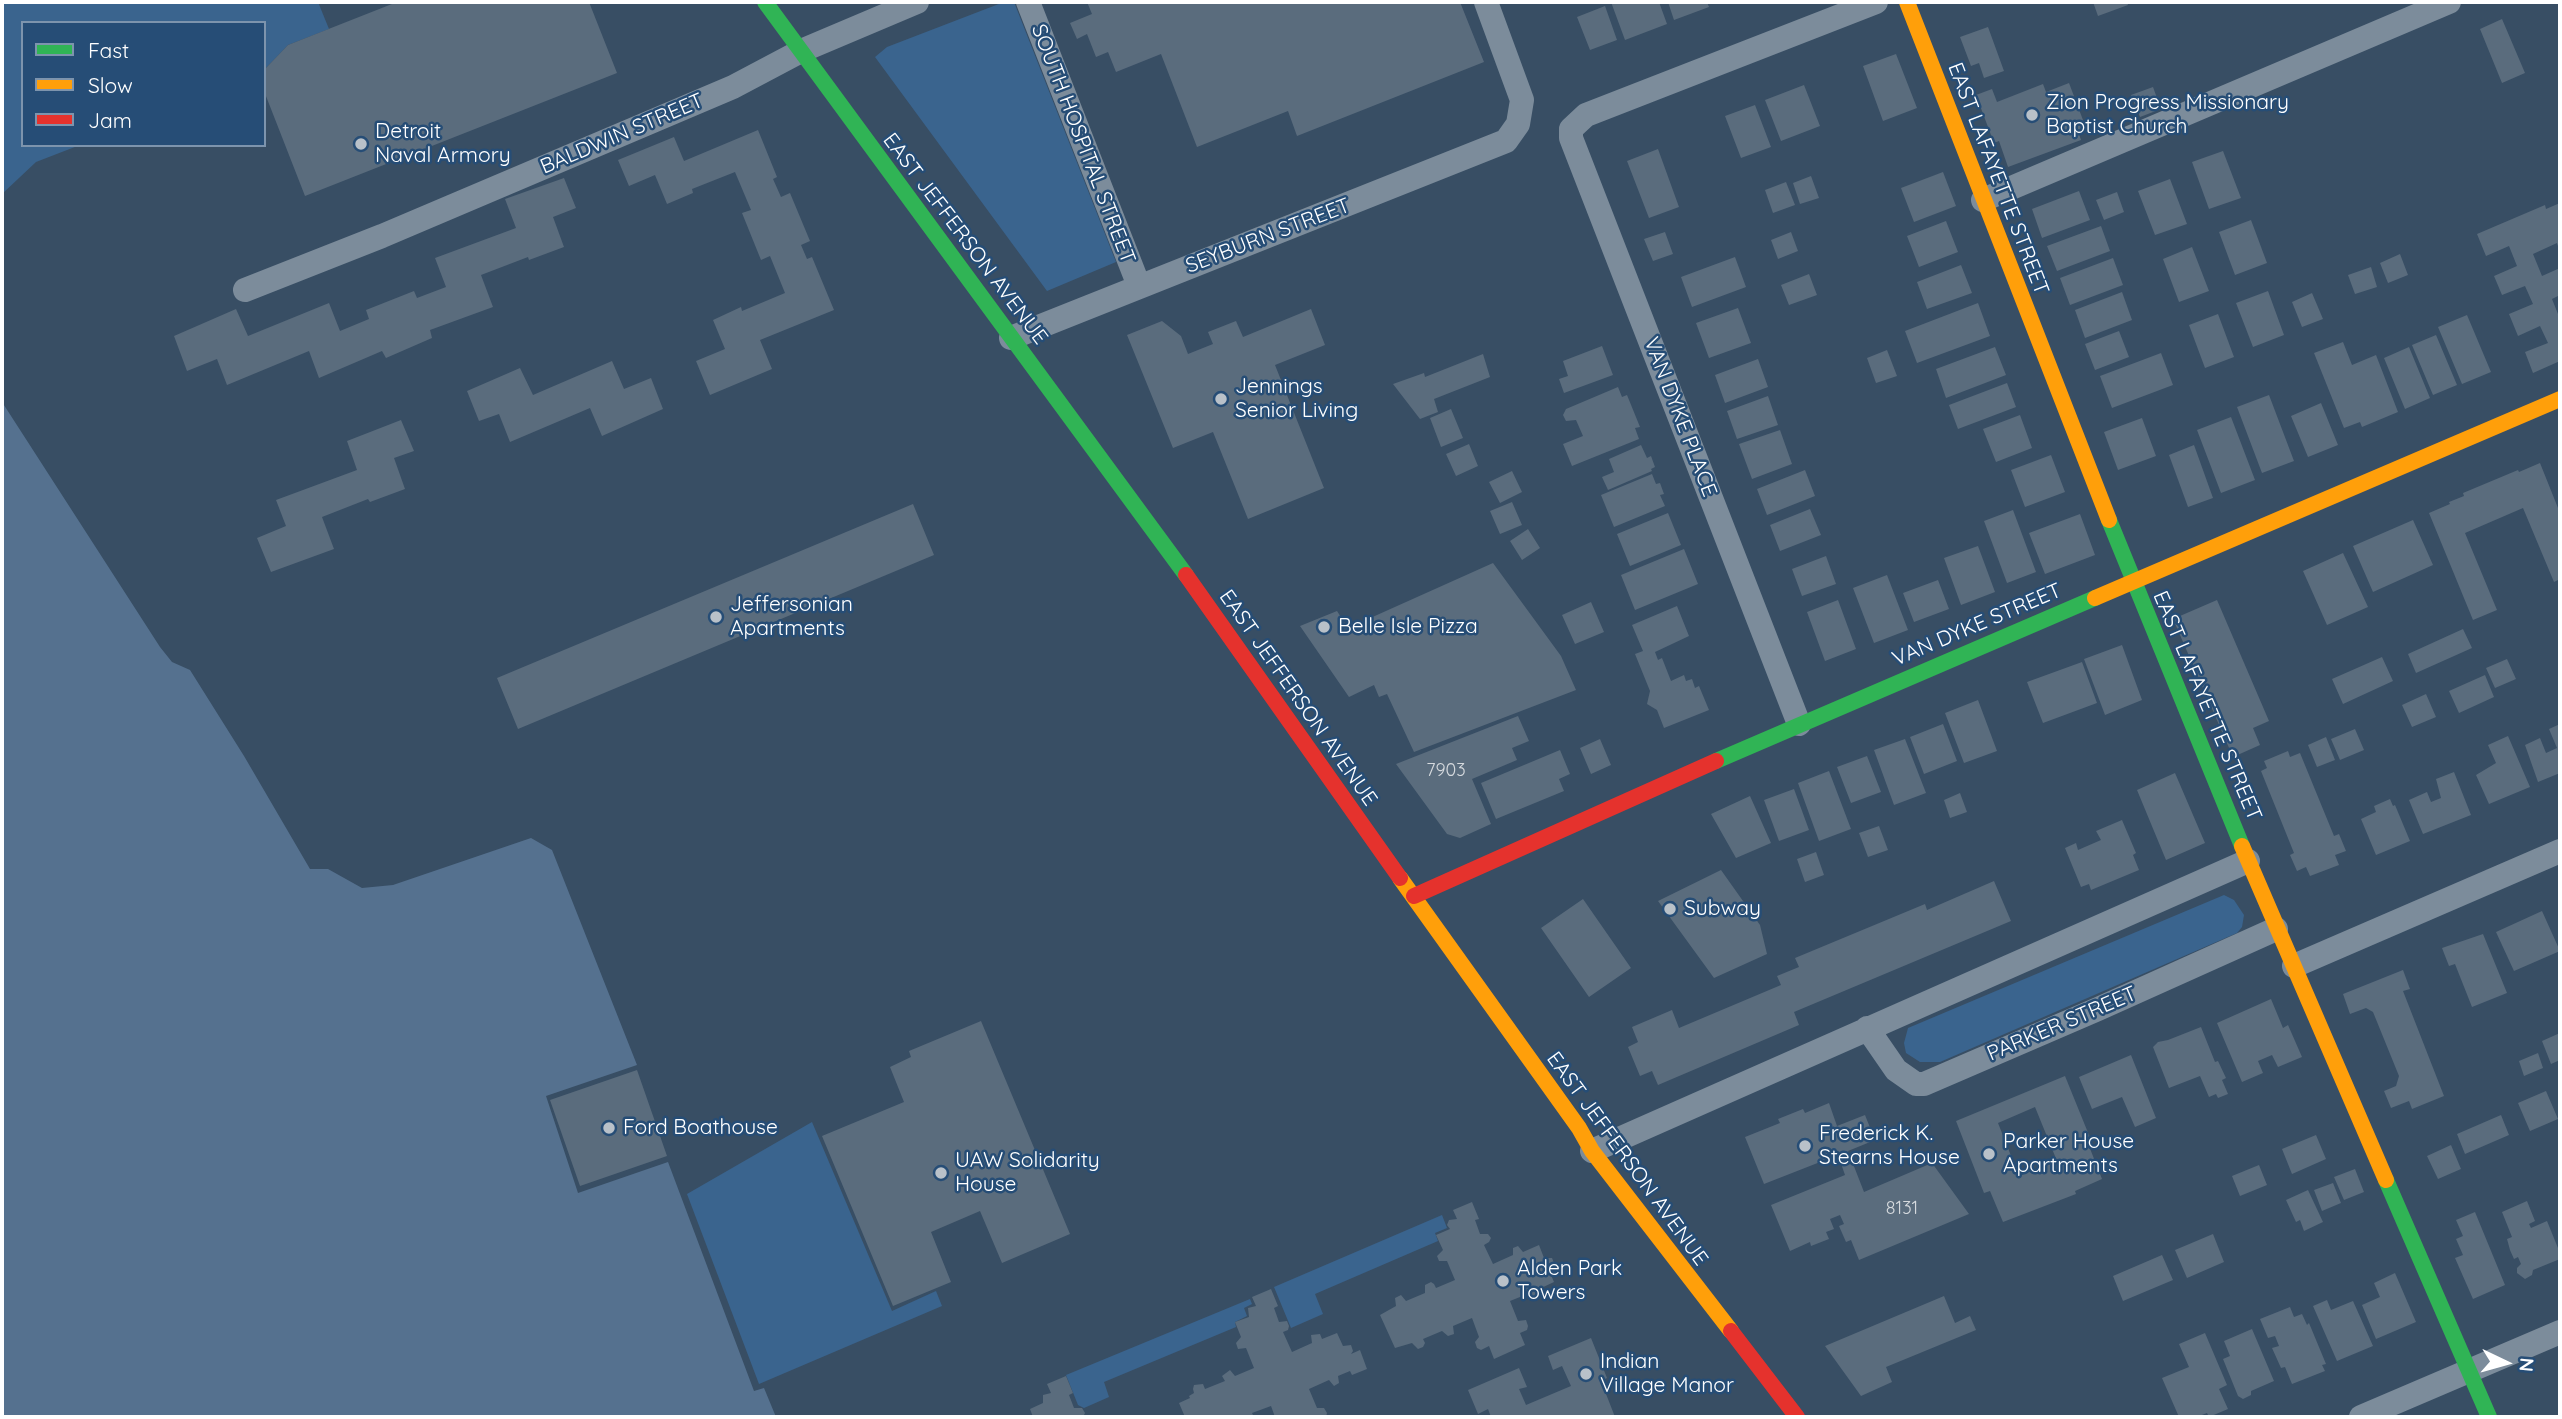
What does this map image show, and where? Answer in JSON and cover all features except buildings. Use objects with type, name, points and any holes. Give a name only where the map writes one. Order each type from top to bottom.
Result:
[{"type":"main road","name":"EAST JEFFERSON AVENUE","points":[[765,2],[1147,519],[1579,1128],[1592,1151],[1797,1417]]},
{"type":"main road","name":"EAST LAFAYETTE STREET","points":[[1907,2],[2133,582],[2276,929],[2489,1417]]},
{"type":"main road","name":"VAN DYKE STREET","points":[[1413,897],[1799,724],[2560,399]]},
{"type":"street","name":"BALDWIN STREET","points":[[245,290],[382,236],[733,87],[801,51],[917,2]]},
{"type":"street","name":"SOUTH HOSPITAL STREET","points":[[1028,2],[1139,286]]},
{"type":"street","name":"SEYBURN STREET","points":[[1011,338],[1506,141],[1518,124],[1521,112],[1519,89],[1486,2]]},
{"type":"street","name":"VAN DYKE PLACE","points":[[1799,724],[1571,138],[1571,129],[1586,116],[1876,2]]},
{"type":"street","points":[[1983,200],[2449,2]]},
{"type":"street","points":[[2294,966],[2560,851]]},
{"type":"street","points":[[1592,1151],[2248,860]]},
{"type":"street","name":"PARKER STREET","points":[[1867,1028],[1896,1070],[1916,1084],[1924,1084],[2276,929]]},
{"type":"street","points":[[2361,1417],[2560,1332]]},
{"type":"shaded area","points":[[2,2],[318,2],[329,29],[288,45],[266,68],[266,21],[21,21],[21,147],[75,147],[36,162],[2,194]]},
{"type":"shaded area","points":[[1004,2],[1014,2],[1116,262],[1047,291],[875,57],[887,47]]},
{"type":"shaded area","points":[[2,402],[160,647],[172,662],[190,670],[310,869],[328,869],[362,888],[393,885],[531,838],[552,850],[637,1065],[546,1096],[578,1193],[668,1162],[754,1391],[764,1388],[776,1417],[2,1417]]},
{"type":"shaded area","points":[[2224,895],[2234,900],[2244,915],[2242,927],[2237,933],[1940,1062],[1920,1062],[1906,1053],[1904,1043],[1908,1028]]},
{"type":"shaded area","points":[[812,1122],[892,1311],[936,1291],[942,1306],[759,1384],[687,1194]]},
{"type":"shaded area","points":[[1442,1215],[1447,1228],[1435,1233],[1438,1241],[1315,1294],[1323,1314],[1291,1328],[1274,1287]]},
{"type":"shaded area","points":[[1250,1299],[1252,1304],[1244,1308],[1247,1316],[1235,1322],[1236,1327],[1104,1382],[1109,1397],[1084,1408],[1078,1405],[1066,1375]]},
{"type":"traffic: fast","points":[[765,2],[1186,575]]},
{"type":"traffic: fast","points":[[2109,520],[2242,846]]},
{"type":"traffic: fast","points":[[1716,761],[2095,598]]},
{"type":"traffic: fast","points":[[2386,1180],[2489,1417]]},
{"type":"traffic: slow","points":[[1907,2],[2109,520]]},
{"type":"traffic: slow","points":[[2095,598],[2560,399]]},
{"type":"traffic: slow","points":[[2242,846],[2386,1180]]},
{"type":"traffic: slow","points":[[1400,878],[1579,1128],[1592,1151],[1731,1331]]},
{"type":"traffic: jam","points":[[1186,575],[1400,878]]},
{"type":"traffic: jam","points":[[1414,896],[1716,761]]},
{"type":"traffic: jam","points":[[1731,1331],[1797,1417]]},
{"type":"place","name":"Zion Progress Missionary Baptist Church","points":[[2032,115]]},
{"type":"place","name":"Detroit Naval Armory","points":[[361,144]]},
{"type":"place","name":"Jennings Senior Living","points":[[1221,399]]},
{"type":"place","name":"Jeffersonian Apartments","points":[[716,617]]},
{"type":"place","name":"Belle Isle Pizza","points":[[1324,627]]},
{"type":"place","name":"Subway","points":[[1670,909]]},
{"type":"place","name":"Ford Boathouse","points":[[609,1128]]},
{"type":"place","name":"Frederick K. Stearns House","points":[[1805,1146]]},
{"type":"place","name":"Parker House Apartments","points":[[1989,1154]]},
{"type":"place","name":"UAW Solidarity House","points":[[941,1173]]},
{"type":"place","name":"Alden Park Towers","points":[[1503,1281]]},
{"type":"place","name":"Indian Village Manor","points":[[1586,1374]]}]
